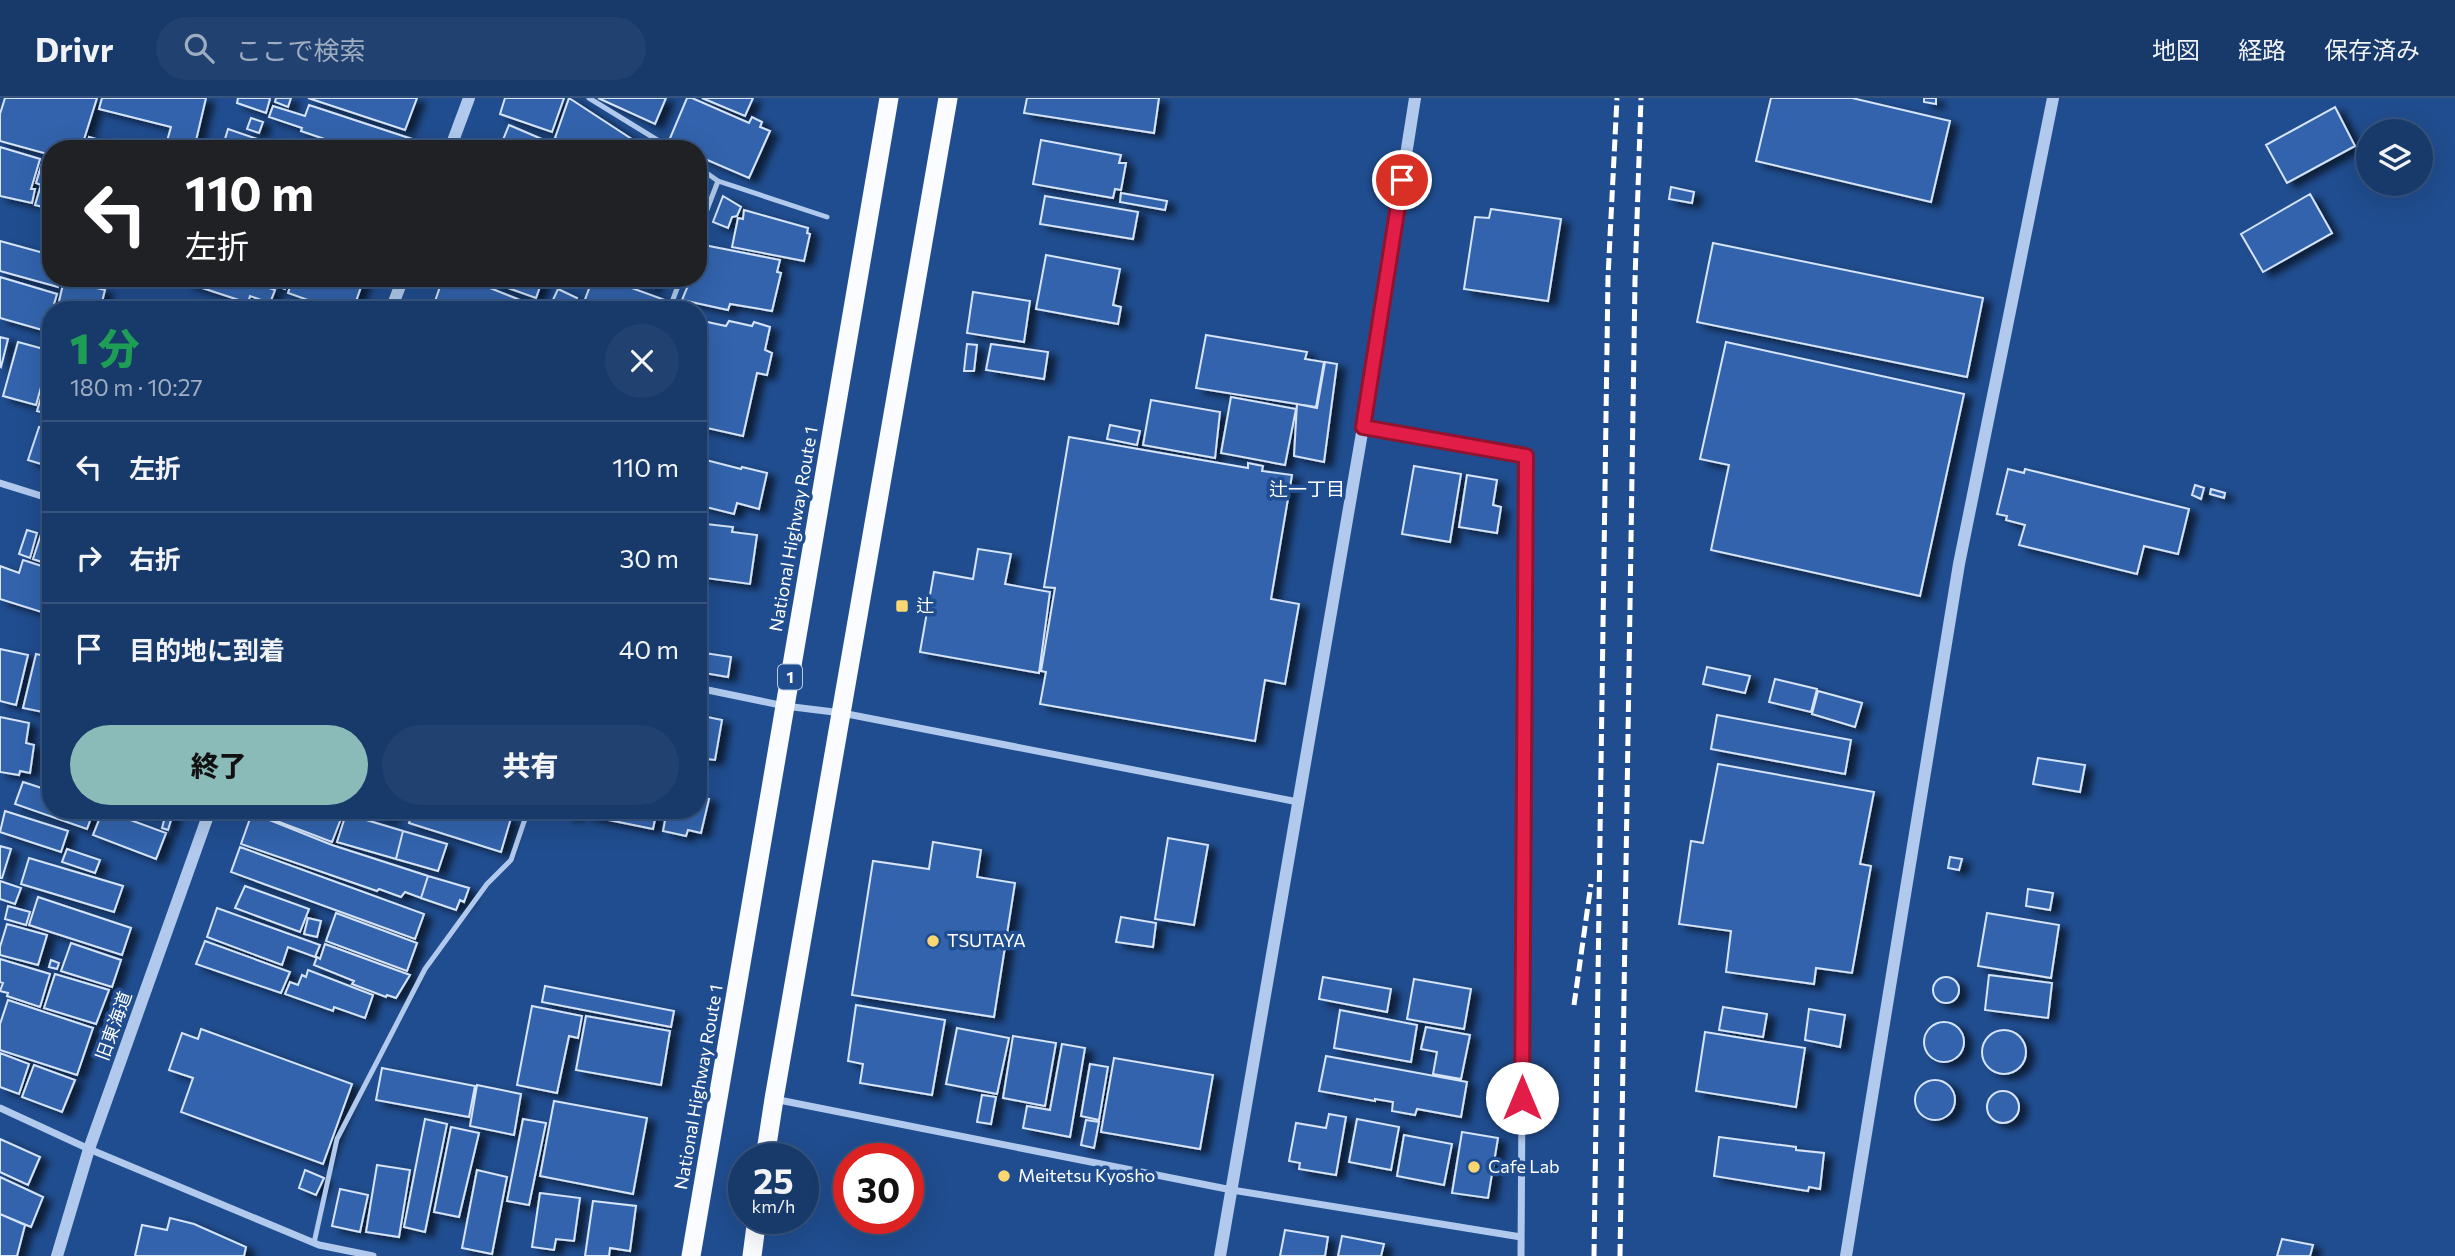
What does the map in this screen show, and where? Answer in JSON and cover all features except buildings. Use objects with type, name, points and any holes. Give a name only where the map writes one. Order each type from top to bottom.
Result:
[{"type":"highway","name":"National Highway Route 1","points":[[691,1256],[889,98]]},
{"type":"highway","points":[[767,1143],[948,98]]},
{"type":"highway","points":[[752,1256],[755,1234]]},
{"type":"street","points":[[453,140],[469,98]]},
{"type":"street","points":[[1220,1256],[1363,427],[1415,98]]},
{"type":"street","points":[[1846,1256],[1959,564],[2053,98]]},
{"type":"street","points":[[1363,427],[1526,456],[1521,1256]]},
{"type":"street","points":[[0,483],[42,496]]},
{"type":"street","points":[[707,690],[785,706],[842,713],[1298,802]]},
{"type":"street","name":"旧東海道","points":[[57,1256],[89,1149],[207,819]]},
{"type":"street","points":[[774,1099],[1232,1190],[1521,1237]]},
{"type":"street","points":[[0,1108],[89,1149],[314,1243],[352,1254],[373,1256]]},
{"type":"lane","points":[[589,98],[657,140]]},
{"type":"lane","points":[[707,173],[718,181],[827,217]]},
{"type":"lane","points":[[707,210],[718,181]]},
{"type":"lane","points":[[314,1243],[337,1139],[425,969],[487,884],[512,860],[525,819]]},
{"type":"railway","points":[[1594,1256],[1608,277],[1617,98]]},
{"type":"railway","points":[[1620,1256],[1635,280],[1641,98]]},
{"type":"railway","points":[[1574,1005],[1591,884]]},
{"type":"place","name":"辻","points":[[902,606]]},
{"type":"place","name":"TSUTAYA","points":[[933,941]]},
{"type":"place","name":"Cafe Lab","points":[[1474,1167]]},
{"type":"place","name":"Meitetsu Kyosho","points":[[1004,1176]]},
{"type":"district","name":"辻一丁目","points":[[1307,489]]},
{"type":"route","points":[[1402,180],[1363,427],[1526,456],[1522,1098]]}]
